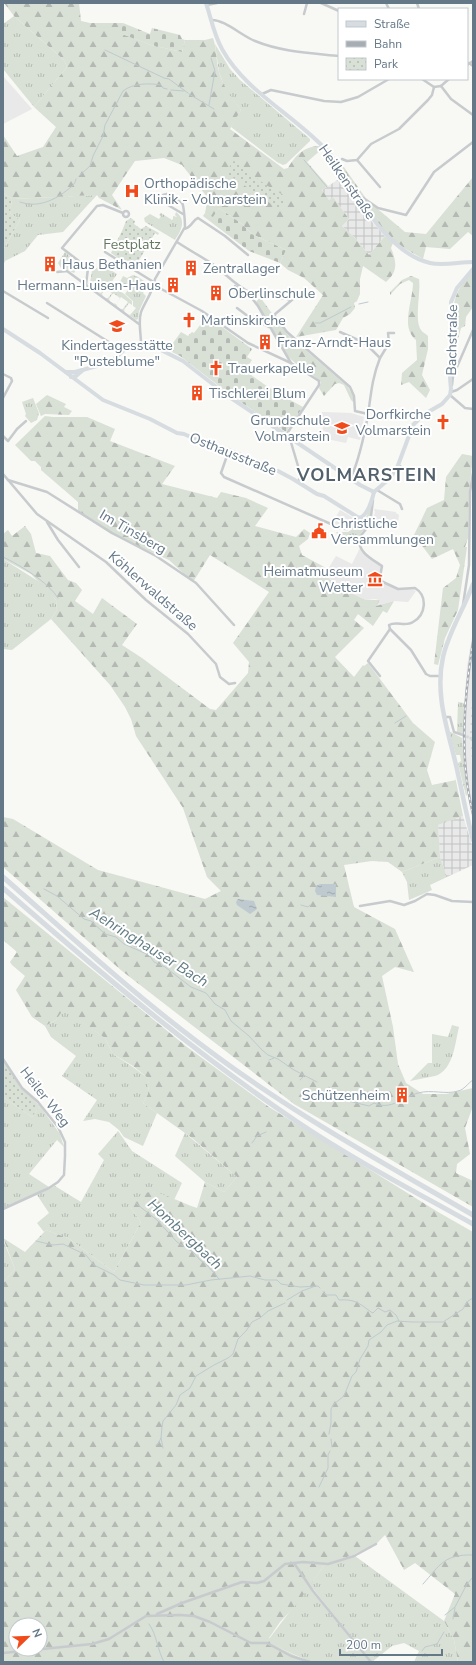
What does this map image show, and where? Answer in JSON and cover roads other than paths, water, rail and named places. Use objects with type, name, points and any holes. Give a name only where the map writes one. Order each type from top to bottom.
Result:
[{"type":"highway","points":[[3,877],[199,1043],[279,1100],[348,1143],[473,1215]]},
{"type":"highway","points":[[3,888],[151,1015],[268,1102],[333,1144],[473,1224]]},
{"type":"highway","points":[[3,892],[9,893]]},
{"type":"main road","points":[[473,584],[464,607],[446,644],[440,676],[444,717],[473,840]]},
{"type":"street","points":[[206,4],[217,3]]},
{"type":"street","points":[[304,14],[307,3]]},
{"type":"street","points":[[321,3],[338,11]]},
{"type":"street","name":"Heilkenstraße","points":[[206,4],[222,49],[240,75],[324,146],[369,215],[392,240],[422,260],[436,264],[473,262]]},
{"type":"street","points":[[211,20],[221,22],[255,42],[284,50],[338,56]]},
{"type":"street","points":[[468,64],[473,61]]},
{"type":"street","points":[[468,64],[473,66]]},
{"type":"street","points":[[262,94],[271,90],[324,101],[341,102],[358,97],[387,80]]},
{"type":"street","points":[[424,80],[434,86],[441,86],[447,80]]},
{"type":"street","points":[[342,159],[347,161],[357,160],[371,144],[399,129],[428,100],[432,95],[434,86]]},
{"type":"street","points":[[441,86],[450,99],[473,115]]},
{"type":"street","points":[[356,193],[378,208],[406,215],[434,172],[473,142]]},
{"type":"street","points":[[357,160],[380,187]]},
{"type":"street","points":[[141,344],[141,312],[154,289],[155,279],[184,229],[185,224],[182,202],[167,194],[161,197],[163,202],[183,214]]},
{"type":"street","points":[[86,285],[88,268],[62,248],[97,206],[103,205],[123,213]]},
{"type":"street","points":[[184,229],[189,228],[195,219],[198,218],[225,236],[248,255]]},
{"type":"street","points":[[176,242],[213,264],[241,288],[261,296],[292,300]]},
{"type":"street","points":[[105,252],[152,281],[154,285],[210,316],[248,343],[291,363],[320,383],[286,435]]},
{"type":"street","name":"Bachstraße","points":[[450,393],[452,385],[450,378],[453,346],[451,302],[457,288],[473,269]]},
{"type":"street","points":[[57,272],[67,271],[140,325]]},
{"type":"street","points":[[232,280],[234,285],[254,301],[291,363]]},
{"type":"street","points":[[305,289],[274,315],[287,332],[350,387],[354,396],[355,411],[368,414]]},
{"type":"street","points":[[3,292],[48,318]]},
{"type":"street","points":[[47,303],[122,351]]},
{"type":"street","points":[[237,308],[258,323],[269,327]]},
{"type":"street","name":"Osthausstraße","points":[[3,329],[23,341],[64,372],[74,377],[103,400],[177,433],[229,450],[258,462],[263,467],[271,471],[278,471],[317,494],[324,496],[359,518],[363,517]]},
{"type":"street","points":[[452,385],[453,376],[473,330]]},
{"type":"street","points":[[340,332],[365,343],[380,358]]},
{"type":"street","points":[[351,479],[358,459],[368,414],[370,389],[380,358],[389,343],[388,333],[394,333]]},
{"type":"street","points":[[74,377],[84,370],[104,364],[114,359],[122,351],[141,344],[153,346],[183,361],[228,396],[290,438],[351,479],[400,504],[402,509]]},
{"type":"street","points":[[3,374],[11,378],[12,381],[3,398]]},
{"type":"street","points":[[229,450],[221,472],[224,477],[340,528],[349,529],[354,527],[363,517],[375,491],[389,479],[398,465],[401,453],[413,425],[423,415],[445,402],[450,393],[473,379]]},
{"type":"street","points":[[450,393],[465,408],[473,409]]},
{"type":"street","points":[[3,436],[8,441],[17,429],[26,421]]},
{"type":"street","points":[[290,438],[301,476],[298,482]]},
{"type":"street","points":[[398,465],[405,469],[415,481]]},
{"type":"street","points":[[464,607],[463,600],[469,565],[470,492],[473,472]]},
{"type":"street","name":"Köhlerwaldstraße","points":[[3,474],[37,514],[46,522],[106,562],[142,596],[200,646],[217,665],[219,674],[222,678],[229,684],[235,683]]},
{"type":"street","name":"Im Tinsberg","points":[[8,480],[47,492],[112,533],[156,556],[196,583],[234,625]]},
{"type":"street","points":[[372,498],[371,519],[368,528],[359,538],[360,546],[367,555],[382,566],[383,569],[380,577],[381,580],[398,589],[415,588],[422,594],[424,600],[421,613],[415,622],[406,625],[389,625],[390,629],[368,661],[380,676]]},
{"type":"street","name":"Köhlerwaldstraße","points":[[46,522],[79,567]]},
{"type":"street","points":[[390,629],[411,650],[426,674],[430,676],[440,676]]},
{"type":"street","points":[[444,717],[450,717],[454,732],[464,735]]},
{"type":"street","points":[[360,906],[390,901],[404,905],[427,894],[435,895],[452,902],[473,902]]},
{"type":"street","name":"Heiler Weg","points":[[3,1059],[22,1088],[38,1102],[58,1127],[63,1137],[65,1148],[65,1169],[60,1180],[49,1188],[3,1209]]},
{"type":"street","points":[[156,1615],[182,1603],[242,1582],[264,1582],[285,1564],[328,1564],[354,1556],[376,1544]]},
{"type":"street","points":[[294,1563],[314,1591],[371,1662]]},
{"type":"street","points":[[3,1653],[92,1644],[109,1639],[146,1616],[194,1616],[210,1622],[251,1643],[267,1643],[291,1656],[310,1662]]},
{"type":"water","points":[[320,884],[336,884],[336,897],[317,895],[315,891],[316,886]]},
{"type":"water","points":[[238,899],[254,901],[257,909],[250,914],[237,905],[236,902]]},
{"type":"waterway","points":[[105,50],[169,79],[188,93]]},
{"type":"waterway","points":[[209,105],[215,71],[211,58]]},
{"type":"waterway","points":[[79,176],[90,166],[93,156],[103,136],[105,125],[123,91],[131,86],[146,84],[161,85],[163,88],[167,89]]},
{"type":"waterway","points":[[171,90],[184,91]]},
{"type":"waterway","points":[[189,94],[214,109]]},
{"type":"waterway","points":[[304,160],[327,187]]},
{"type":"waterway","points":[[20,202],[26,204],[39,204],[50,200],[61,195],[71,187],[75,183],[76,179]]},
{"type":"waterway","points":[[359,304],[368,302]]},
{"type":"waterway","points":[[315,323],[320,323],[351,307]]},
{"type":"waterway","points":[[3,557],[41,580],[58,598]]},
{"type":"waterway","points":[[395,723],[406,716]]},
{"type":"waterway","name":"Aehringhauser Bach","points":[[44,889],[57,896],[84,919],[91,921],[105,934],[116,937],[124,944],[149,955],[154,962],[165,967],[191,987],[206,993],[215,1004],[225,1010],[231,1021],[268,1055],[278,1059],[294,1070],[317,1082]]},
{"type":"waterway","points":[[301,905],[308,907],[310,905]]},
{"type":"waterway","name":"Aehringhauser Bach","points":[[269,1060],[274,1058]]},
{"type":"waterway","name":"Aehringhauser Bach","points":[[300,1080],[304,1076]]},
{"type":"waterway","name":"Aehringhauser Bach","points":[[329,1087],[336,1098],[369,1106],[374,1103],[380,1105],[391,1104],[423,1092],[458,1091],[473,1080]]},
{"type":"waterway","points":[[252,1143],[257,1136],[266,1132]]},
{"type":"waterway","name":"Hombergbach","points":[[136,1203],[157,1220],[177,1242],[193,1252],[219,1279]]},
{"type":"waterway","points":[[160,1222],[164,1208]]},
{"type":"waterway","points":[[36,1241],[53,1245],[63,1244],[86,1255],[94,1265],[114,1275],[120,1280],[144,1285],[186,1285],[211,1280],[250,1276],[265,1280],[277,1280],[281,1284],[300,1287],[318,1286],[320,1288]]},
{"type":"waterway","points":[[287,1300],[302,1291],[313,1287]]},
{"type":"waterway","points":[[323,1292],[326,1295],[336,1295],[339,1300],[356,1302],[373,1313],[378,1308],[385,1312],[390,1310],[396,1315],[399,1321]]},
{"type":"waterway","points":[[329,1434],[331,1409],[334,1404],[344,1396],[352,1376],[356,1372],[360,1359],[368,1346],[369,1340],[381,1332],[387,1325],[397,1321],[443,1322],[463,1309],[468,1301],[473,1298]]},
{"type":"waterway","points":[[163,1448],[161,1438],[163,1421],[176,1405],[180,1395],[190,1388],[196,1376],[233,1354],[238,1339],[252,1322],[260,1318],[268,1311],[285,1303]]},
{"type":"waterway","points":[[156,1445],[161,1438]]},
{"type":"waterway","points":[[331,1439],[332,1447]]},
{"type":"waterway","points":[[319,1487],[328,1468],[328,1455],[330,1451]]},
{"type":"waterway","points":[[423,1584],[439,1566],[449,1559],[455,1556],[473,1555]]},
{"type":"waterway","points":[[445,1615],[455,1607],[467,1584],[473,1577]]},
{"type":"waterway","points":[[453,1619],[455,1608]]},
{"type":"waterway","points":[[149,1624],[154,1633],[164,1662]]},
{"type":"waterway","points":[[422,1651],[425,1647],[437,1644],[444,1632]]},
{"type":"tunnel","points":[[463,735],[473,739]]},
{"type":"railway","points":[[473,642],[467,685],[464,728],[466,771],[473,814]]},
{"type":"place","name":"Orthopädische Klinik - Volmarstein","points":[[132,191]]},
{"type":"place","name":"Haus Bethanien","points":[[50,264]]},
{"type":"place","name":"Zentrallager","points":[[191,268]]},
{"type":"place","name":"Hermann-Luisen-Haus","points":[[173,285]]},
{"type":"place","name":"Oberlinschule","points":[[216,293]]},
{"type":"place","name":"Martinskirche","points":[[189,320]]},
{"type":"place","name":"Kindertagesstätte \"Pusteblume\"","points":[[117,326]]},
{"type":"place","name":"Franz-Arndt-Haus","points":[[265,342]]},
{"type":"place","name":"Trauerkapelle","points":[[216,368]]},
{"type":"place","name":"Tischlerei Blum","points":[[197,393]]},
{"type":"place","name":"Dorfkirche Volmarstein","points":[[443,422]]},
{"type":"place","name":"Grundschule Volmarstein","points":[[342,428]]},
{"type":"place","name":"Christliche Versammlungen","points":[[319,531]]},
{"type":"place","name":"Heimatmuseum Wetter","points":[[375,579]]},
{"type":"place","name":"Schützenheim","points":[[402,1095]]},
{"type":"district","name":"VOLMARSTEIN","points":[[367,475]]},
{"type":"park label","name":"Festplatz","points":[[132,244]]}]
